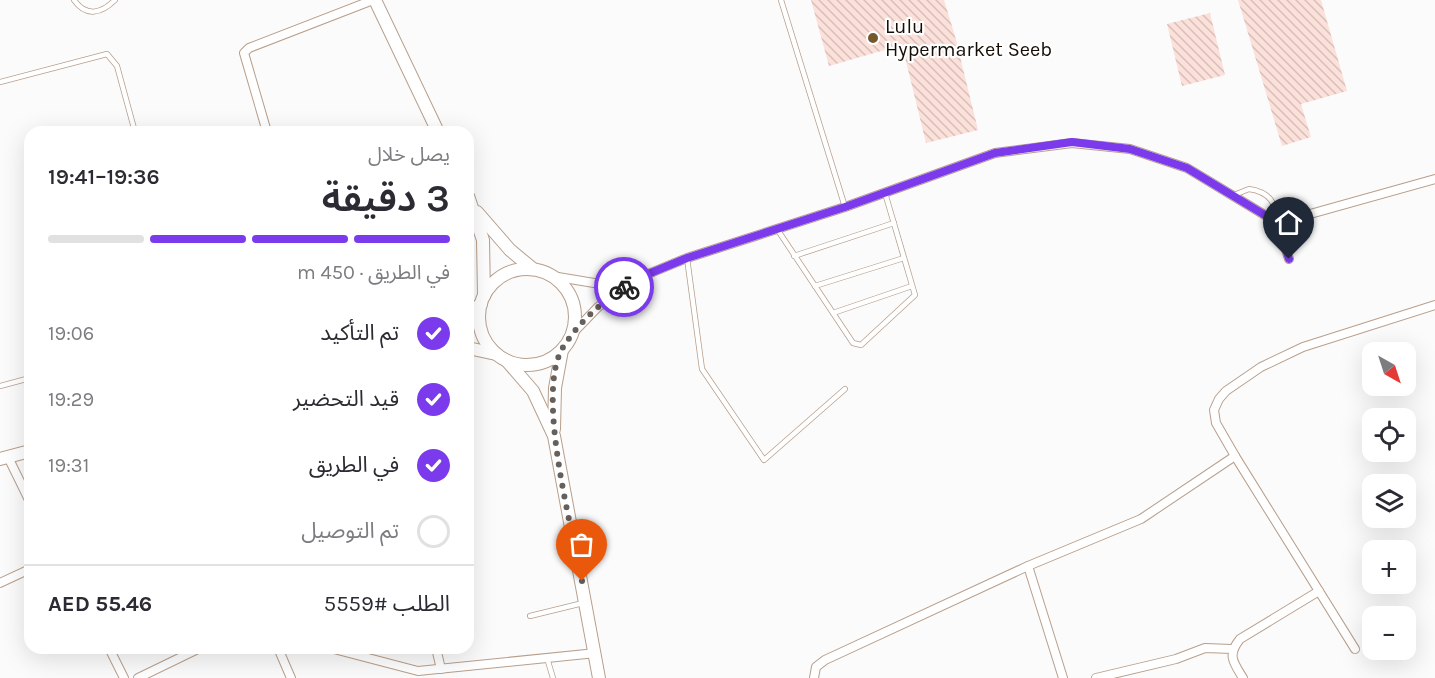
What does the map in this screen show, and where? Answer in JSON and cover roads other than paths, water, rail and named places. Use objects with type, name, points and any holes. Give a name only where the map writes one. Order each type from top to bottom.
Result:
[{"type":"street","points":[[265,126],[244,53],[249,48],[374,0],[435,126]]},
{"type":"street","points":[[474,350],[518,364],[536,364],[552,358],[562,350],[571,335],[598,307],[636,279],[687,258],[845,207],[995,153],[1072,142],[1130,149],[1187,168],[1278,223],[1289,259]]},
{"type":"street","points":[[1278,223],[1435,179]]},
{"type":"street","points":[[474,209],[510,250],[533,269],[552,276],[600,284],[636,279]]},
{"type":"street","points":[[474,209],[485,251],[481,332],[533,391],[554,436]]},
{"type":"street","points":[[474,308],[482,301],[489,288],[504,275],[513,271],[533,269]]},
{"type":"street","points":[[552,276],[561,283],[573,302],[575,313],[571,335]]},
{"type":"street","points":[[1355,649],[1235,456],[1216,423],[1214,410],[1226,391],[1261,367],[1303,347],[1435,305]]},
{"type":"street","points":[[562,350],[555,388],[554,436],[596,653],[598,678]]},
{"type":"street","points":[[24,453],[4,458],[24,492]]},
{"type":"street","points":[[814,678],[816,668],[825,660],[1028,566],[1142,519],[1235,456]]},
{"type":"street","points":[[1028,566],[1063,678]]},
{"type":"street","points":[[0,583],[24,572]]},
{"type":"street","points":[[1243,678],[1231,660],[1232,649],[1240,639],[1319,591]]},
{"type":"street","points":[[1096,678],[1176,659],[1205,648],[1232,649]]},
{"type":"street","points":[[353,654],[418,671],[596,653]]},
{"type":"street","points":[[112,654],[124,678]]},
{"type":"street","points":[[138,678],[155,674],[190,654]]},
{"type":"street","points":[[281,654],[291,678]]},
{"type":"street","points":[[437,654],[441,669]]},
{"type":"lane","points":[[74,0],[79,6],[91,12],[103,10],[115,0]]},
{"type":"lane","points":[[781,0],[845,207]]},
{"type":"lane","points":[[0,82],[107,54],[117,66],[133,126]]},
{"type":"lane","points":[[1234,195],[1249,189],[1266,194],[1277,207],[1278,223]]},
{"type":"lane","points":[[777,230],[853,342],[861,345],[915,295],[885,193]]},
{"type":"lane","points":[[794,256],[894,223]]},
{"type":"lane","points":[[687,258],[702,369],[764,460],[846,389]]},
{"type":"lane","points":[[815,286],[904,258]]},
{"type":"lane","points":[[833,314],[912,286]]},
{"type":"lane","points":[[0,386],[24,380]]},
{"type":"lane","points":[[530,616],[586,602]]},
{"type":"lane","points":[[547,658],[553,678]]},
{"type":"place","name":"Lulu Hypermarket Seeb","points":[[873,38]]}]
